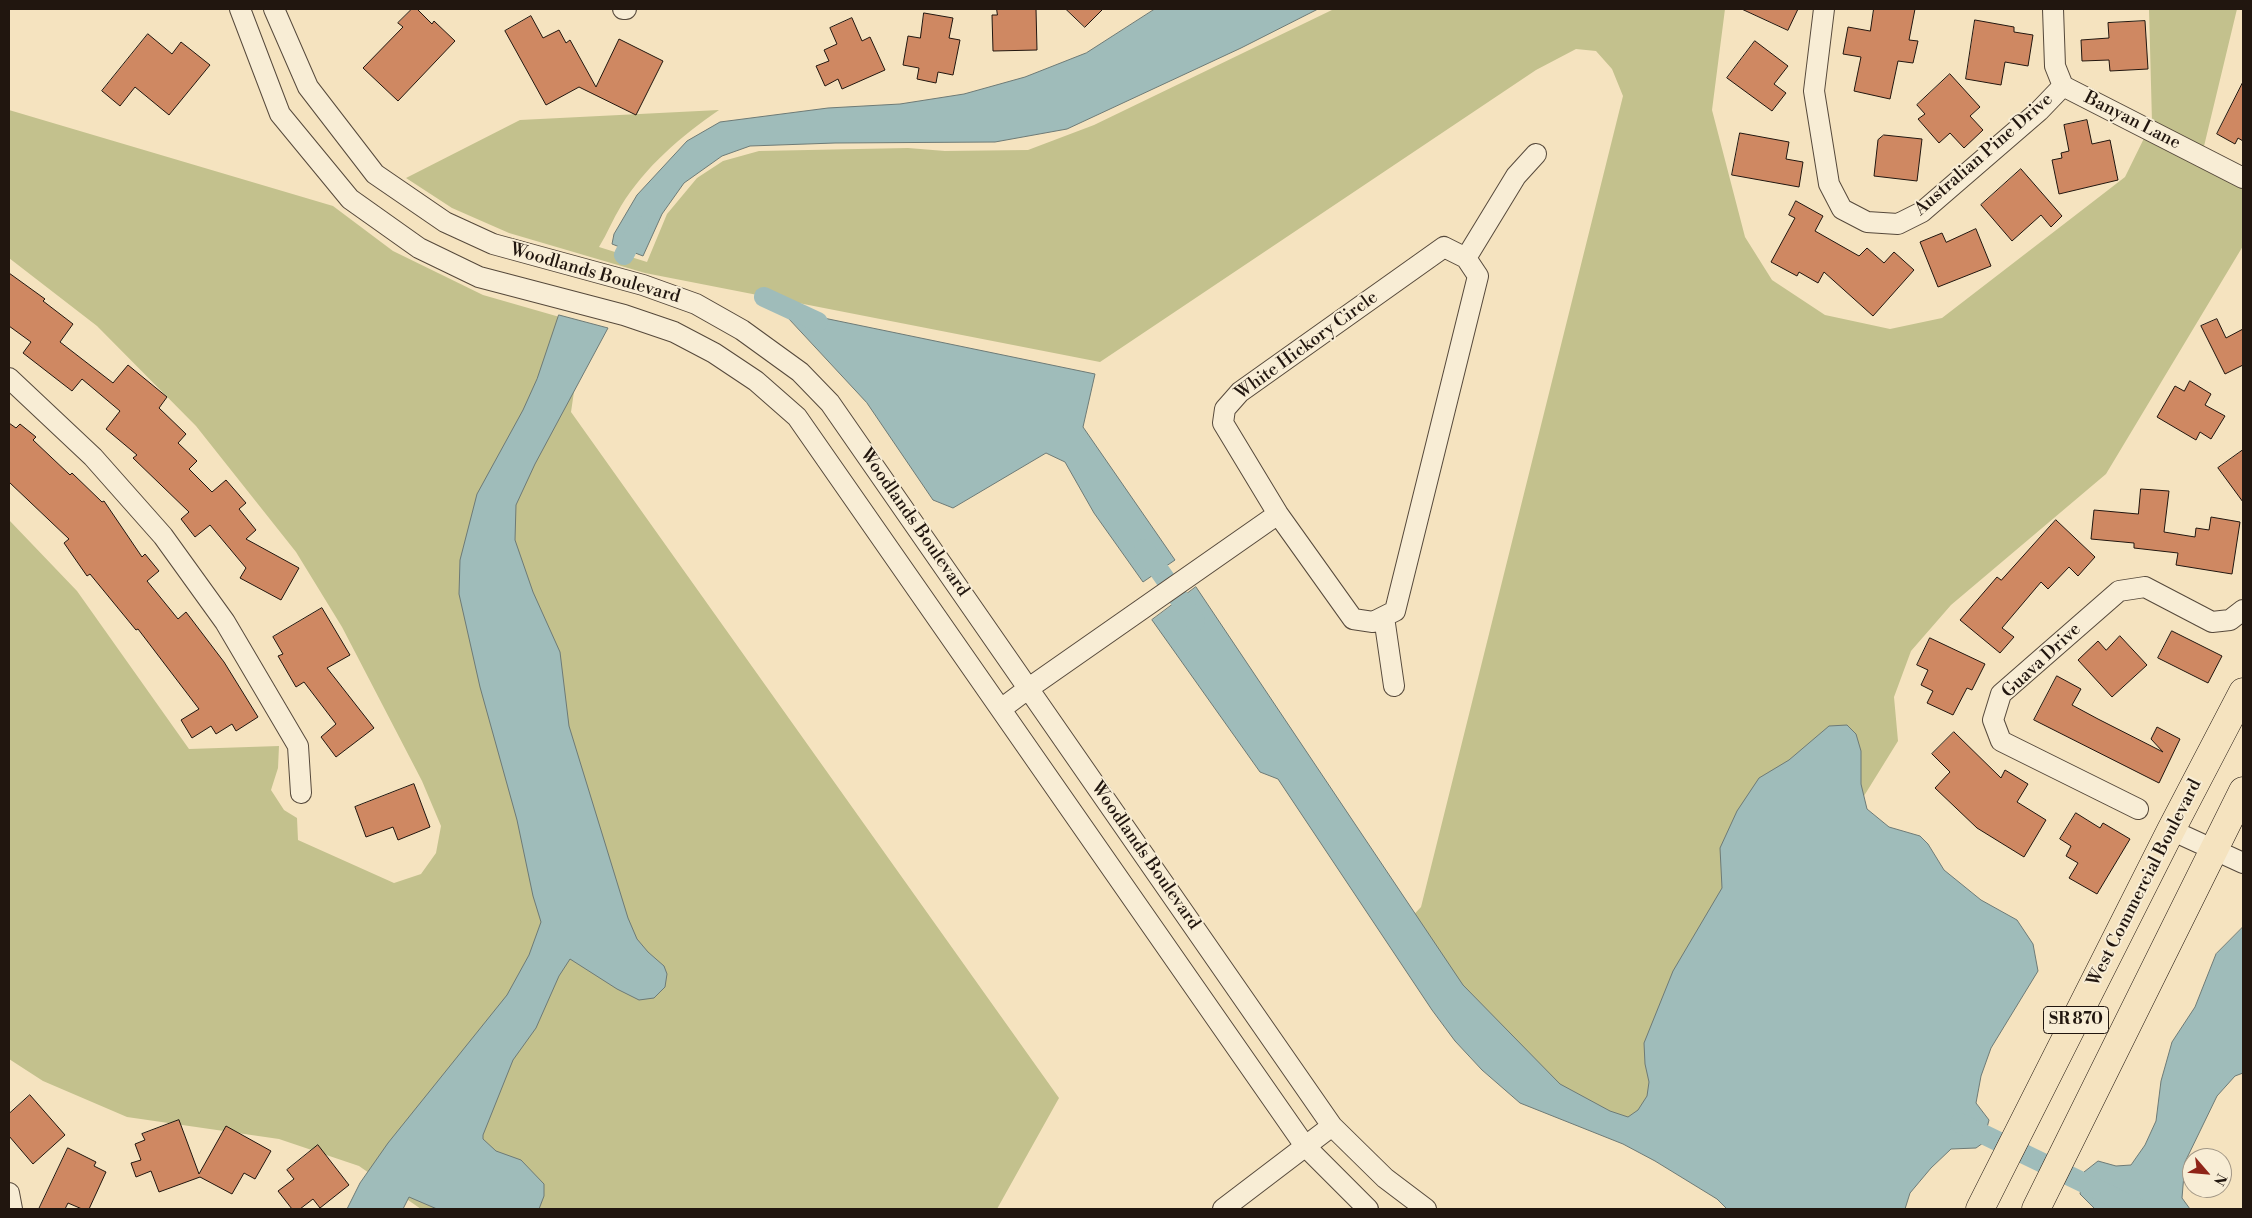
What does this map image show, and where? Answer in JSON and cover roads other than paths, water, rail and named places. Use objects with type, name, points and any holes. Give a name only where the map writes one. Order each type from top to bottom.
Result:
[{"type":"highway","name":"West Commercial Boulevard","points":[[1980,1209],[2171,830],[2243,692]]},
{"type":"highway","name":"SR 870","points":[[2036,1209],[2243,791]]},
{"type":"street","name":"Woodlands Boulevard","points":[[240,9],[280,114],[350,199],[419,248],[479,277],[624,315],[674,332],[714,353],[756,380],[797,417],[1305,1146],[1368,1209]]},
{"type":"street","name":"Woodlands Boulevard","points":[[274,9],[308,87],[375,174],[445,222],[493,244],[643,285],[696,304],[742,330],[800,372],[830,403],[1332,1126],[1385,1178],[1426,1209]]},
{"type":"street","name":"Australian Pine Drive","points":[[1824,9],[1814,91],[1829,184],[1842,209],[1867,222],[1898,224],[1922,212],[2040,110],[2063,86]]},
{"type":"street","name":"Banyan Lane","points":[[2053,9],[2055,66],[2063,86],[2243,178]]},
{"type":"street","points":[[1394,686],[1384,617],[1395,611],[1478,276],[1466,258],[1516,176],[1536,154]]},
{"type":"street","name":"White Hickory Circle","points":[[1384,617],[1373,622],[1353,619],[1278,514],[1223,423],[1225,409],[1240,392],[1444,248],[1466,258]]},
{"type":"street","points":[[9,378],[93,458],[163,536],[225,622],[298,746],[301,793]]},
{"type":"street","points":[[1001,709],[1278,514]]},
{"type":"street","name":"Guava Drive","points":[[2138,809],[2001,741],[1993,720],[2002,694],[2119,591],[2144,587],[2212,622],[2237,615]]},
{"type":"street","points":[[2171,830],[2243,863]]},
{"type":"street","points":[[1222,1209],[1332,1126]]},
{"type":"street","points":[[9,1193],[12,1209]]},
{"type":"water","points":[[1155,9],[1318,9],[1241,48],[1067,129],[995,142],[835,143],[750,146],[722,156],[684,183],[662,214],[643,256],[612,244],[614,234],[637,195],[687,141],[720,122],[828,108],[900,104],[964,94],[1025,77],[1086,53]]},
{"type":"water","points":[[780,309],[1095,374],[1083,427],[1175,560],[1143,582],[1094,513],[1065,462],[1046,453],[953,508],[933,500],[867,403]]},
{"type":"water","points":[[559,315],[608,328],[535,464],[516,505],[515,540],[533,592],[560,652],[569,726],[628,918],[637,939],[664,966],[667,974],[665,987],[654,998],[639,1000],[617,989],[570,959],[559,976],[536,1028],[513,1060],[483,1135],[483,1139],[496,1151],[521,1160],[544,1184],[544,1196],[539,1209],[437,1209],[409,1197],[403,1209],[347,1209],[360,1183],[388,1143],[507,995],[529,955],[541,922],[533,896],[517,820],[480,687],[459,594],[460,560],[477,494],[523,410],[537,379]]},
{"type":"water","points":[[1196,587],[1463,985],[1560,1084],[1610,1111],[1628,1117],[1638,1110],[1647,1096],[1649,1082],[1645,1064],[1644,1043],[1673,971],[1722,888],[1720,848],[1737,811],[1759,778],[1789,760],[1829,726],[1847,725],[1856,734],[1861,751],[1861,784],[1867,809],[1889,827],[1920,836],[1928,844],[1944,870],[1981,900],[2017,920],[2033,944],[2038,971],[1991,1048],[1981,1076],[1976,1103],[1989,1120],[1983,1143],[1976,1148],[1951,1149],[1931,1168],[1910,1193],[1905,1209],[1727,1209],[1717,1199],[1623,1144],[1520,1103],[1482,1070],[1455,1041],[1432,1010],[1278,779],[1260,772],[1152,620]]},
{"type":"water","points":[[2243,927],[2243,1073],[2235,1076],[2217,1096],[2192,1148],[2182,1148],[2182,1198],[2190,1209],[2095,1209],[2080,1194],[2084,1172],[2098,1161],[2116,1166],[2131,1165],[2145,1145],[2156,1121],[2161,1081],[2172,1042],[2195,1007],[2216,954]]},
{"type":"waterway","points":[[624,255],[639,226]]},
{"type":"waterway","points":[[764,297],[818,322]]},
{"type":"waterway","points":[[1144,549],[1195,621]]},
{"type":"waterway","points":[[1960,1123],[2138,1209]]}]
